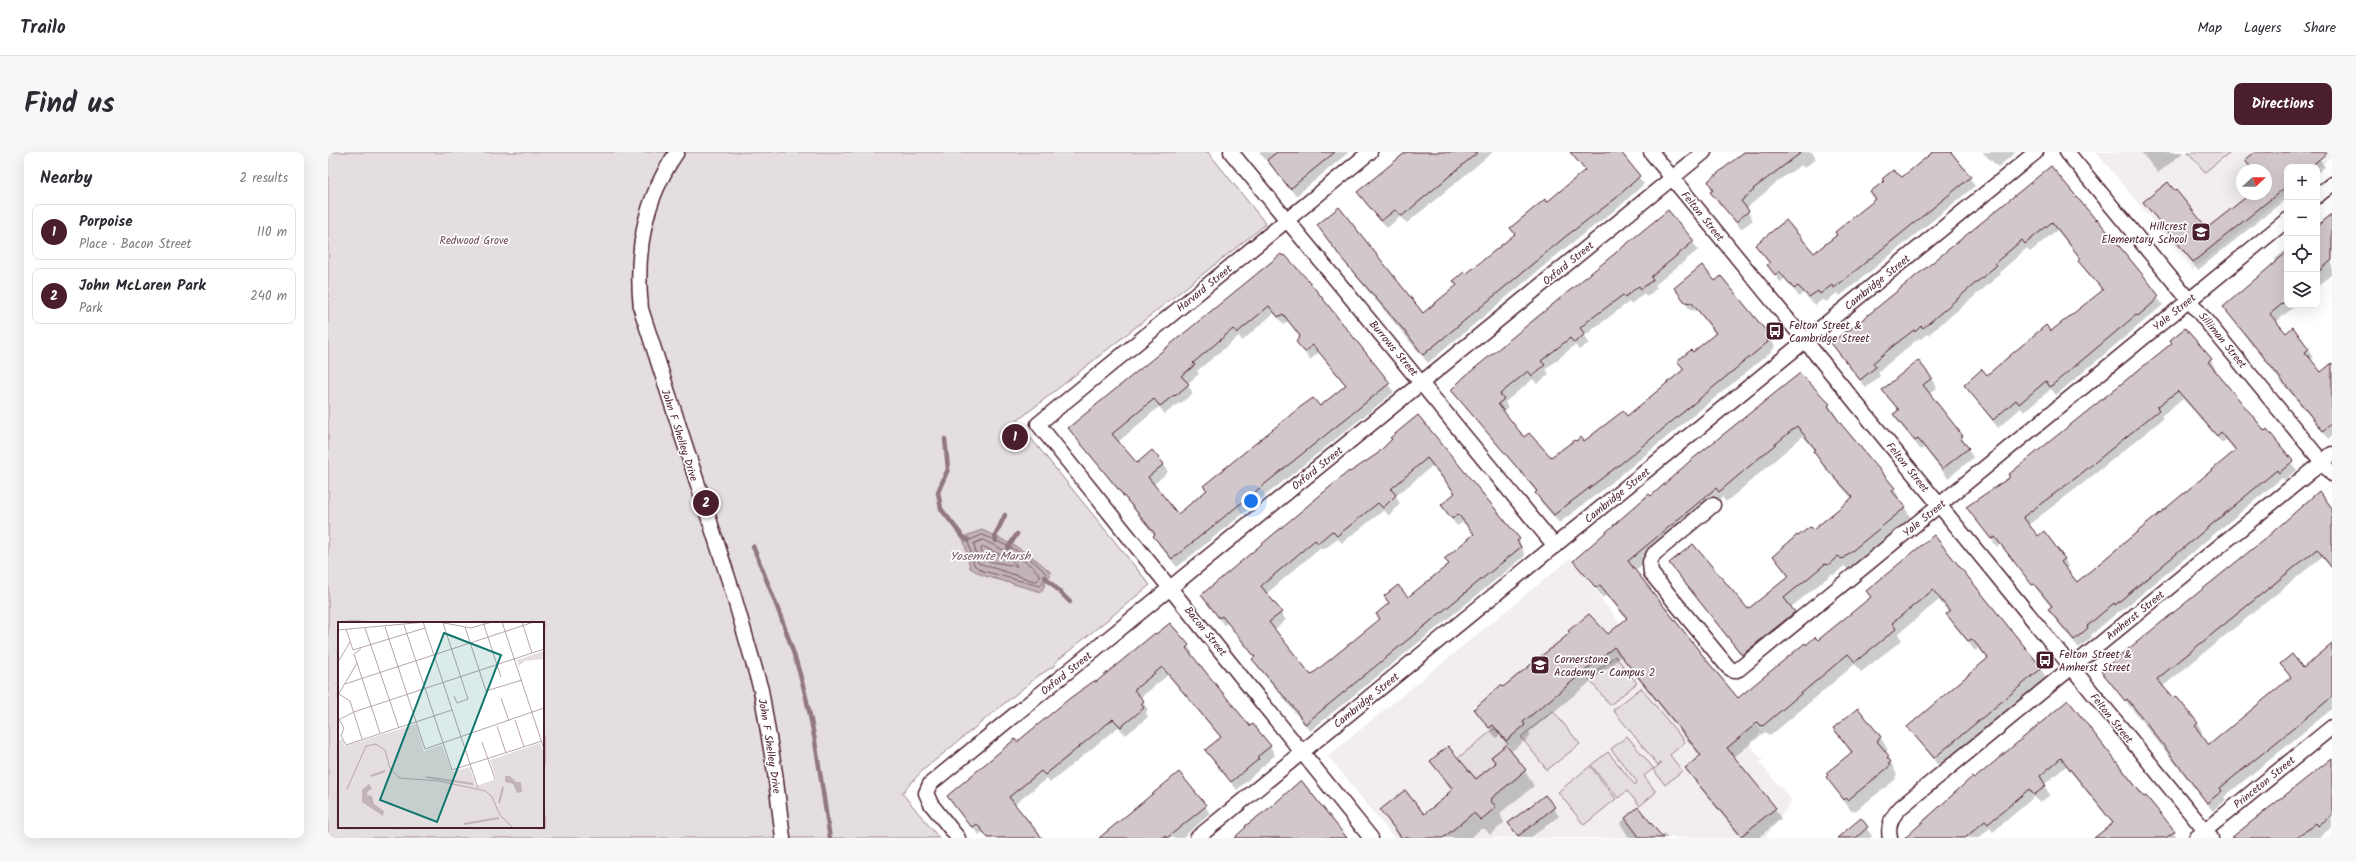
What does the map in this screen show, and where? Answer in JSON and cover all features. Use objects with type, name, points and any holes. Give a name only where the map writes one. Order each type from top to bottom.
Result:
[{"type":"street","name":"John F Shelley Drive","points":[[677,152],[666,169],[654,193],[644,222],[638,268],[641,309],[733,593],[761,690],[775,773],[783,838]]},
{"type":"street","name":"Burrows Street","points":[[1231,152],[1555,546]]},
{"type":"street","name":"Harvard Street","points":[[1038,424],[1370,152]]},
{"type":"street","name":"Felton Street","points":[[1651,152],[2071,668],[2204,836]]},
{"type":"street","name":"Oxford Street","points":[[958,838],[931,804],[926,793],[930,784],[1704,152]]},
{"type":"street","name":"Cambridge Street","points":[[1197,838],[2036,152]]},
{"type":"street","name":"Silliman Street","points":[[2067,152],[2190,300],[2327,458],[2332,474]]},
{"type":"street","points":[[2320,194],[2332,184]]},
{"type":"street","name":"Yale Street","points":[[1713,505],[1654,554],[1650,562],[1651,573],[1728,667],[1734,671],[1739,669],[2284,222]]},
{"type":"street","name":"Bacon Street","points":[[1038,424],[1372,838]]},
{"type":"street","name":"Amherst Street","points":[[1890,832],[1891,819],[1901,807],[2327,458]]},
{"type":"street","name":"Princeton Street","points":[[2204,836],[2332,727]]},
{"type":"shaded area","name":"Hillcrest Elementary School","points":[[2096,152],[2332,152],[2332,156],[2320,166],[2320,164],[2284,164],[2284,195],[2193,270]]},
{"type":"shaded area","name":"Cornerstone Academy - Campus 2","points":[[1571,558],[1621,625],[1735,699],[1762,732],[1749,743],[1763,760],[1760,763],[1792,801],[1765,838],[1394,838],[1328,756]]},
{"type":"green space","name":"Redwood Grove","points":[[328,152],[1208,152],[1266,224],[1017,421],[1150,585],[1058,660],[1054,666],[1038,676],[922,771],[902,793],[939,838],[328,838]]},
{"type":"green space","points":[[2188,152],[2230,152],[2205,172]]},
{"type":"green space","points":[[1615,656],[1637,683],[1610,705],[1588,678]]},
{"type":"green space","points":[[1641,688],[1685,742],[1670,755],[1682,771],[1665,785],[1653,769],[1644,776],[1656,792],[1640,806],[1627,791],[1618,798],[1591,765],[1608,752],[1635,785],[1637,782],[1611,749],[1627,736],[1654,769],[1662,762],[1658,765],[1613,710]]},
{"type":"green space","points":[[1553,711],[1580,744],[1547,770],[1521,737]]},
{"type":"green space","points":[[1495,728],[1508,744],[1491,757],[1496,763],[1476,779],[1458,758]]},
{"type":"green space","points":[[1590,766],[1616,799],[1584,825],[1558,792]]},
{"type":"water","name":"Yosemite Marsh","points":[[982,530],[1028,554],[1051,573],[1041,592],[982,575],[970,568],[963,537]]},
{"type":"building","points":[[1277,152],[1335,152],[1290,189],[1267,160]]},
{"type":"building","points":[[1406,152],[1478,152],[1402,216],[1395,210],[1381,221],[1357,192]]},
{"type":"building","points":[[1570,152],[1621,152],[1640,176],[1615,199],[1565,237],[1423,355],[1408,335],[1342,259],[1317,225],[1339,207],[1423,313],[1457,285],[1453,281],[1464,272],[1466,274],[1515,234],[1510,228],[1545,199],[1547,202],[1585,170]]},
{"type":"building","points":[[1744,152],[1802,152],[1753,189],[1754,190],[1741,201],[1749,211],[1736,222],[1710,192],[1713,190],[1708,181]]},
{"type":"building","points":[[1933,152],[1951,152],[1971,177],[1834,288],[1832,285],[1820,294],[1818,291],[1809,297],[1798,286],[1794,289],[1779,271],[1775,275],[1767,265],[1770,263],[1755,245],[1786,220],[1814,253],[1837,235],[1835,232],[1876,199],[1870,192],[1884,181],[1882,179],[1893,170],[1902,177]]},
{"type":"building","points":[[2255,152],[2328,152],[2314,164],[2284,164],[2284,188],[2272,198],[2272,164],[2248,164],[2245,160]]},
{"type":"building","points":[[2051,166],[2096,220],[2097,219],[2159,296],[2153,303],[2138,316],[2136,315],[2050,387],[2046,381],[2019,404],[2016,400],[1993,420],[1964,385],[1982,369],[1987,375],[2046,325],[2051,331],[2103,290],[2078,261],[2081,259],[2052,222],[2025,244],[2022,240],[1995,263],[1997,265],[1923,328],[1921,326],[1915,332],[1914,330],[1893,346],[1873,363],[1876,367],[1860,380],[1831,343],[1846,331],[1847,332]]},
{"type":"building","points":[[2168,182],[2207,228],[2242,200],[2270,200],[2193,262],[2143,202]]},
{"type":"building","points":[[1668,210],[1694,241],[1651,277],[1653,280],[1641,289],[1639,286],[1625,297],[1623,295],[1588,321],[1580,328],[1585,334],[1574,343],[1570,338],[1541,361],[1545,365],[1532,376],[1528,371],[1500,394],[1504,399],[1498,404],[1524,437],[1529,433],[1551,457],[1581,437],[1584,441],[1623,411],[1627,416],[1684,369],[1677,361],[1691,350],[1693,352],[1716,333],[1692,303],[1685,302],[1674,288],[1702,265],[1715,281],[1721,276],[1771,337],[1767,340],[1768,342],[1623,462],[1554,515],[1535,493],[1537,491],[1451,390],[1464,377]]},
{"type":"building","points":[[2332,214],[2332,260],[2320,270],[2320,236],[2320,224]]},
{"type":"building","points":[[1281,254],[1283,256],[1285,255],[1308,280],[1390,383],[1172,559],[1153,536],[1155,534],[1068,428]],"holes":[[[1269,306],[1278,317],[1283,314],[1300,336],[1296,342],[1305,352],[1313,345],[1346,385],[1320,406],[1313,398],[1299,408],[1203,486],[1207,490],[1178,514],[1148,477],[1164,464],[1152,450],[1137,463],[1112,434],[1154,399],[1160,406],[1189,384],[1181,376],[1195,365],[1193,363],[1233,329],[1237,333]]]},
{"type":"building","points":[[2284,255],[2284,302],[2270,314],[2286,333],[2293,327],[2309,349],[2305,352],[2321,372],[2332,363],[2332,423],[2323,431],[2223,307]]},
{"type":"building","points":[[2185,328],[2212,359],[2208,362],[2265,431],[2267,429],[2293,461],[2279,473],[2277,470],[2115,605],[2114,603],[2087,626],[2088,628],[2074,640],[2048,609],[2052,606],[2034,584],[2032,585],[1995,537],[1991,539],[1966,507],[2010,477],[2008,475],[2172,343],[2170,340]],"holes":[[[2178,391],[2217,436],[2221,432],[2236,450],[2077,582],[2061,562],[2065,559],[2044,531],[2038,536],[2023,517],[2077,477],[2159,410],[2157,407]]]},
{"type":"building","points":[[1918,360],[1932,378],[1923,385],[1963,436],[1960,438],[1969,448],[1942,469],[1918,439],[1915,441],[1893,414],[1899,410],[1882,390]]},
{"type":"building","points":[[1800,373],[1830,404],[1828,406],[1841,424],[1895,488],[1892,491],[1906,507],[1842,559],[1838,556],[1828,565],[1825,564],[1784,598],[1795,612],[1742,655],[1669,563],[1693,544],[1748,609],[1789,576],[1773,556],[1797,535],[1798,536],[1810,527],[1813,530],[1853,497],[1825,467],[1813,451],[1815,449],[1797,426],[1719,492],[1716,488],[1628,561],[1708,662],[1738,698],[1805,643],[1806,645],[1815,637],[1818,640],[1871,597],[1866,591],[1934,535],[2042,668],[1934,758],[1907,727],[1988,658],[1972,639],[1968,641],[1946,614],[1950,611],[1933,590],[1892,623],[1896,629],[1855,662],[1848,654],[1764,725],[1761,726],[1758,722],[1727,748],[1776,808],[1741,836],[1685,768],[1701,755],[1614,647],[1523,722],[1525,725],[1506,741],[1493,725],[1489,728],[1474,709],[1501,685],[1503,687],[1570,633],[1568,631],[1589,614],[1608,634],[1627,618],[1600,585],[1596,588],[1573,561],[1649,494],[1651,496],[1690,461]]},
{"type":"building","points":[[1418,415],[1520,539],[1517,541],[1521,547],[1305,724],[1294,708],[1252,659],[1255,657],[1222,616],[1219,618],[1201,595],[1349,471],[1350,472],[1377,454],[1392,439],[1390,438]],"holes":[[[1427,458],[1455,493],[1441,505],[1452,519],[1458,514],[1474,534],[1444,559],[1449,564],[1408,597],[1398,585],[1384,596],[1389,603],[1376,614],[1380,619],[1311,675],[1269,622],[1282,612],[1261,586],[1315,540],[1318,543],[1332,531],[1337,536],[1378,503],[1383,508],[1396,495],[1391,489]]]},
{"type":"building","points":[[2319,491],[2332,508],[2332,568],[2317,549],[2157,679],[2173,698],[2176,696],[2198,723],[2195,726],[2209,745],[2291,677],[2280,664],[2292,654],[2303,668],[2332,644],[2332,697],[2220,788],[2222,791],[2207,803],[2145,721],[2127,699],[2125,701],[2101,671],[2266,538]]},
{"type":"building","points":[[1170,623],[1189,645],[1186,648],[1250,726],[1253,724],[1271,746],[1257,757],[1259,759],[1231,782],[1205,750],[1221,737],[1162,667],[1134,690],[1144,701],[1141,704],[1144,708],[1121,727],[1113,719],[1045,775],[1041,771],[1009,797],[1042,838],[988,838],[977,824],[973,827],[969,825],[947,796],[1015,739],[1017,742],[1070,698],[1094,681],[1096,682],[1155,633],[1156,634]]},
{"type":"building","points":[[2068,700],[2144,797],[2146,796],[2175,831],[2166,838],[2094,838],[2113,823],[2061,758],[2040,776],[2046,786],[2034,795],[2029,789],[1988,824],[1985,821],[1965,838],[1905,838],[1972,777],[1974,779]]},
{"type":"building","points":[[1858,708],[1881,737],[1877,741],[1889,756],[1887,757],[1891,762],[1888,764],[1890,766],[1848,800],[1846,798],[1844,800],[1826,777],[1828,775],[1826,773],[1852,752],[1833,728]]},
{"type":"building","points":[[1506,745],[1526,770],[1492,798],[1491,801],[1496,807],[1481,820],[1475,814],[1472,814],[1443,838],[1402,838],[1380,810],[1405,790],[1424,814],[1448,795],[1447,794],[1453,789],[1430,761],[1448,746],[1476,779],[1496,763],[1491,757]]},
{"type":"building","points":[[2332,758],[2332,815],[2318,826],[2316,823],[2297,838],[2231,838]]},
{"type":"building","points":[[1179,772],[1206,805],[1205,807],[1167,838],[1165,836],[1162,838],[1099,838]]},
{"type":"building","points":[[1301,780],[1347,838],[1234,838],[1246,827],[1245,826],[1272,806]]},
{"type":"building","points":[[1545,795],[1555,807],[1518,836],[1508,823]]},
{"type":"building","points":[[1638,807],[1663,838],[1640,838],[1625,818]]},
{"type":"building","points":[[1861,818],[1868,827],[1856,838],[1837,838]]},
{"type":"waterway","points":[[945,439],[948,469],[938,492],[941,509],[963,537],[968,540]]},
{"type":"waterway","points":[[996,541],[995,536],[1005,515]]},
{"type":"waterway","points":[[1008,548],[1017,534]]},
{"type":"waterway","points":[[753,546],[778,608],[805,691],[817,754],[830,838]]},
{"type":"waterway","points":[[1045,577],[1070,602]]},
{"type":"place","name":"Hillcrest Elementary School","points":[[2201,232]]},
{"type":"place","name":"Felton Street & Cambridge Street","points":[[1775,331]]},
{"type":"place","name":"Porpoise","points":[[1015,437]]},
{"type":"place","name":"John McLaren Park","points":[[706,503]]},
{"type":"place","name":"Felton Street & Amherst Street","points":[[2045,660]]},
{"type":"place","name":"Cornerstone Academy - Campus 2","points":[[1540,665]]}]
